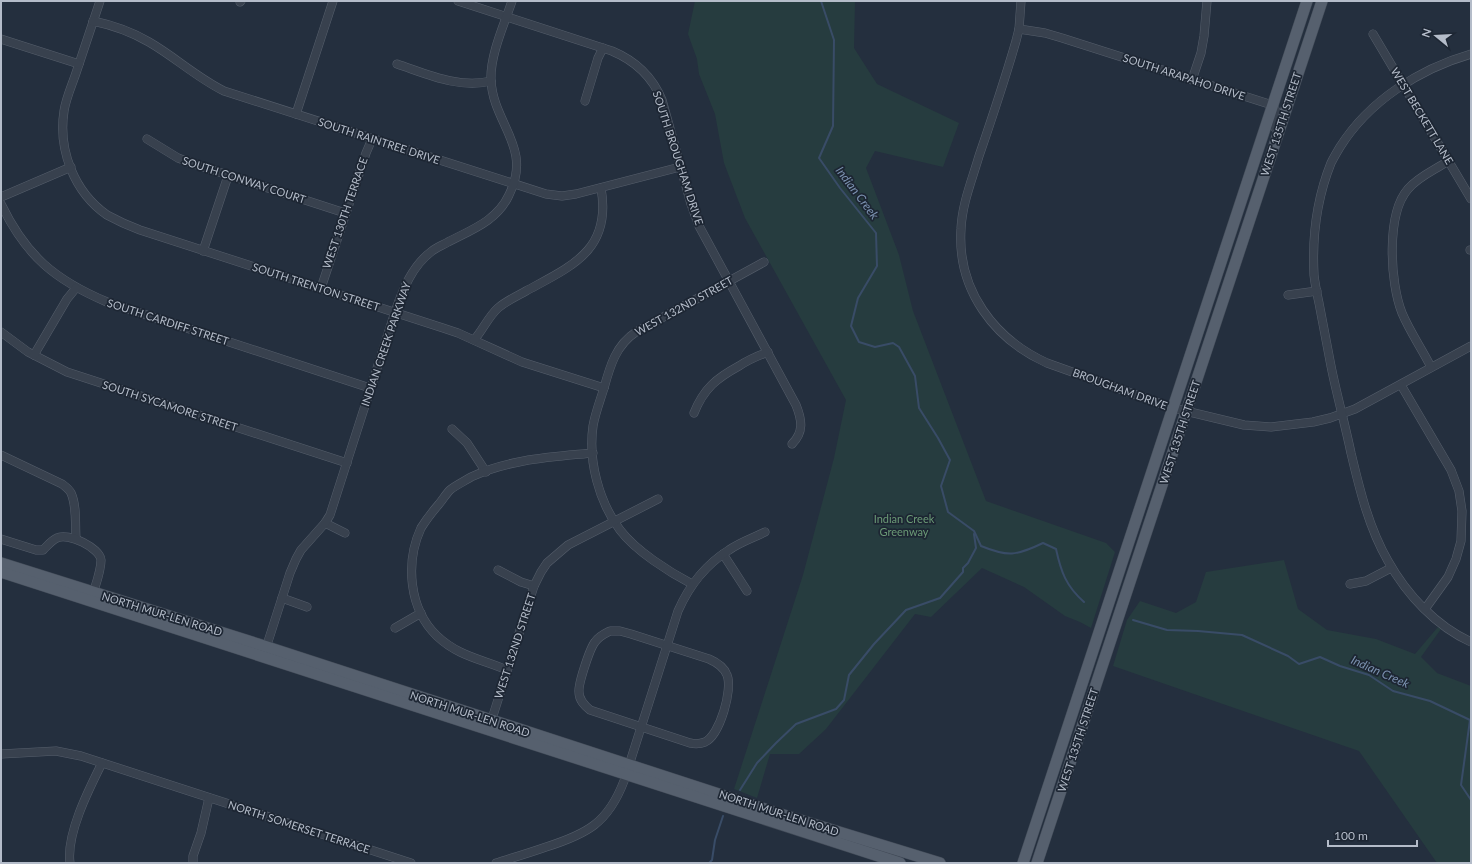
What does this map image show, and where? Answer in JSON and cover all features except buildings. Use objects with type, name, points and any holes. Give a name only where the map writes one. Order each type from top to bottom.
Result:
[{"type":"main road","name":"WEST 135TH STREET","points":[[1023,863],[1307,1]]},
{"type":"main road","name":"WEST 135TH STREET","points":[[1038,863],[1322,1]]},
{"type":"main road","name":"NORTH MUR-LEN ROAD","points":[[1,563],[92,597]]},
{"type":"main road","name":"NORTH MUR-LEN ROAD","points":[[1,572],[92,597],[628,769],[775,812],[940,863]]},
{"type":"main road","name":"NORTH MUR-LEN ROAD","points":[[628,769],[900,863]]},
{"type":"street","name":"SOUTH TRENTON STREET","points":[[100,1],[67,100],[63,120],[64,148],[71,167],[84,192],[96,206],[124,224],[140,230],[453,331],[522,362],[604,388]]},
{"type":"street","points":[[296,114],[332,1]]},
{"type":"street","name":"SOUTH BROUGHAM DRIVE","points":[[458,1],[618,53],[631,60],[643,70],[654,83],[662,100],[680,167],[699,226],[799,411],[800,431],[798,438],[792,444]]},
{"type":"street","name":"INDIAN CREEK PARKWAY","points":[[265,652],[290,573],[296,559],[330,515],[395,312],[410,276],[432,250],[489,221],[502,207],[510,195],[517,167],[515,149],[496,104],[491,81],[492,65],[512,1]]},
{"type":"street","name":"BROUGHAM DRIVE","points":[[1021,1],[1019,29],[1006,75],[965,200],[962,214],[961,236],[962,257],[967,277],[975,297],[986,316],[1010,341],[1034,357],[1173,408],[1223,421],[1244,425],[1271,427],[1313,422],[1355,409],[1401,385],[1431,367],[1470,348]]},
{"type":"street","points":[[1192,80],[1202,48],[1207,1]]},
{"type":"street","name":"SOUTH RAINTREE DRIVE","points":[[93,21],[133,34],[149,42],[206,82],[224,91],[546,194],[562,196],[601,188],[680,167]]},
{"type":"street","name":"SOUTH ARAPAHO DRIVE","points":[[1019,29],[1056,36],[1272,105]]},
{"type":"street","name":"WEST BECKETT LANE","points":[[1373,34],[1471,199]]},
{"type":"street","points":[[1,40],[79,64]]},
{"type":"street","points":[[585,101],[598,58],[603,48]]},
{"type":"street","points":[[1471,54],[1453,59],[1404,85],[1387,96],[1366,114],[1347,137],[1332,161],[1320,197],[1315,226],[1314,275],[1341,414],[1366,512],[1376,538],[1391,568],[1406,588],[1425,609],[1445,628],[1471,642]]},
{"type":"street","points":[[396,64],[455,82],[481,84],[491,81]]},
{"type":"street","points":[[1263,180],[1263,165],[1278,119],[1277,111],[1272,105]]},
{"type":"street","name":"SOUTH CONWAY COURT","points":[[147,139],[178,158],[228,176],[345,213]]},
{"type":"street","name":"WEST 130TH TERRACE","points":[[321,288],[345,213],[372,139]]},
{"type":"street","points":[[1431,367],[1403,314],[1398,300],[1394,276],[1393,238],[1397,210],[1405,193],[1418,180],[1448,160]]},
{"type":"street","points":[[1,197],[71,167]]},
{"type":"street","points":[[203,251],[228,176]]},
{"type":"street","points":[[474,340],[492,314],[498,309],[509,301],[570,266],[588,251],[602,222],[603,202],[601,188]]},
{"type":"street","name":"SOUTH CARDIFF STREET","points":[[1,204],[10,222],[30,251],[51,271],[76,288],[107,302],[370,388]]},
{"type":"street","name":"WEST 132ND STREET","points":[[615,521],[596,479],[593,453],[593,427],[615,355],[620,346],[630,336],[764,262]]},
{"type":"street","points":[[34,355],[66,299],[76,288]]},
{"type":"street","points":[[1288,295],[1317,291]]},
{"type":"street","name":"SOUTH SYCAMORE STREET","points":[[1,332],[34,355],[67,372],[347,463]]},
{"type":"street","points":[[694,413],[704,393],[715,381],[757,356],[768,352]]},
{"type":"street","points":[[1401,385],[1451,470],[1459,491],[1462,511],[1461,541],[1456,559],[1448,577],[1425,609]]},
{"type":"street","points":[[452,430],[466,443],[486,472]]},
{"type":"street","points":[[507,670],[467,656],[453,649],[431,630],[421,613],[414,595],[412,575],[413,555],[418,536],[422,527],[451,490],[472,477],[502,465],[539,458],[593,453]]},
{"type":"street","points":[[1,455],[62,484],[68,489],[72,494],[76,538]]},
{"type":"street","name":"WEST 132ND STREET","points":[[490,725],[534,586],[550,559],[568,546],[658,499]]},
{"type":"street","points":[[615,521],[620,530],[637,547],[671,574],[692,584]]},
{"type":"street","points":[[325,523],[345,534]]},
{"type":"street","points":[[496,863],[569,840],[593,827],[606,814],[620,793],[678,611],[685,596],[692,584],[707,566],[729,549],[765,532]]},
{"type":"street","points":[[1,539],[36,550],[43,550],[57,538],[68,536],[76,538],[98,553],[101,559],[92,597]]},
{"type":"street","points":[[723,554],[747,591]]},
{"type":"street","points":[[1350,584],[1366,580],[1391,568]]},
{"type":"street","name":"WEST 132ND STREET","points":[[498,570],[521,582],[534,586]]},
{"type":"street","points":[[282,598],[307,607]]},
{"type":"street","points":[[395,628],[421,613]]},
{"type":"street","points":[[610,631],[620,631],[715,661],[723,668],[727,674],[730,684],[728,694],[715,733],[705,742],[697,744],[686,742],[641,727],[590,710],[580,699],[578,691],[592,647],[601,635],[610,631]]},
{"type":"street","name":"NORTH SOMERSET TERRACE","points":[[1,754],[56,751],[81,756],[411,863]]},
{"type":"street","points":[[70,863],[69,854],[71,841],[86,796],[102,763]]},
{"type":"street","points":[[193,863],[192,856],[201,833],[209,798]]},
{"type":"green space","name":"Indian Creek Greenway","points":[[695,1],[855,1],[854,48],[877,84],[959,123],[943,167],[875,151],[866,168],[899,255],[913,311],[986,501],[1106,543],[1115,552],[1091,628],[1065,616],[1024,587],[982,568],[931,617],[915,614],[826,729],[799,754],[770,754],[757,798],[734,789],[803,575],[834,458],[846,400],[745,218],[724,163],[715,114],[699,74],[697,59],[688,34]]},
{"type":"green space","points":[[1284,560],[1298,609],[1327,630],[1376,639],[1415,654],[1438,627],[1441,629],[1421,657],[1437,673],[1471,686],[1471,863],[1437,863],[1359,751],[1113,666],[1127,620],[1140,601],[1176,613],[1196,602],[1206,572]]},
{"type":"waterway","name":"Indian Creek","points":[[821,1],[834,40],[833,126],[819,158],[840,188],[876,233],[877,266],[858,298],[851,326],[859,342],[875,347],[893,343],[899,347],[915,376],[919,408],[950,460],[941,486],[948,512],[974,531],[981,546],[990,550],[1012,554],[1019,553],[1043,543],[1056,549],[1065,578],[1084,602]]},
{"type":"waterway","points":[[740,790],[757,763],[796,724],[836,709],[844,700],[849,675],[874,644],[906,610],[940,598],[963,572],[963,568],[968,563],[976,548],[974,534]]},
{"type":"waterway","name":"Indian Creek","points":[[1133,620],[1167,630],[1242,635],[1288,656],[1299,664],[1320,657],[1340,666],[1369,675],[1393,691],[1430,701],[1470,720],[1461,785],[1471,800]]},
{"type":"waterway","points":[[709,863],[712,860],[715,840],[723,816]]}]
